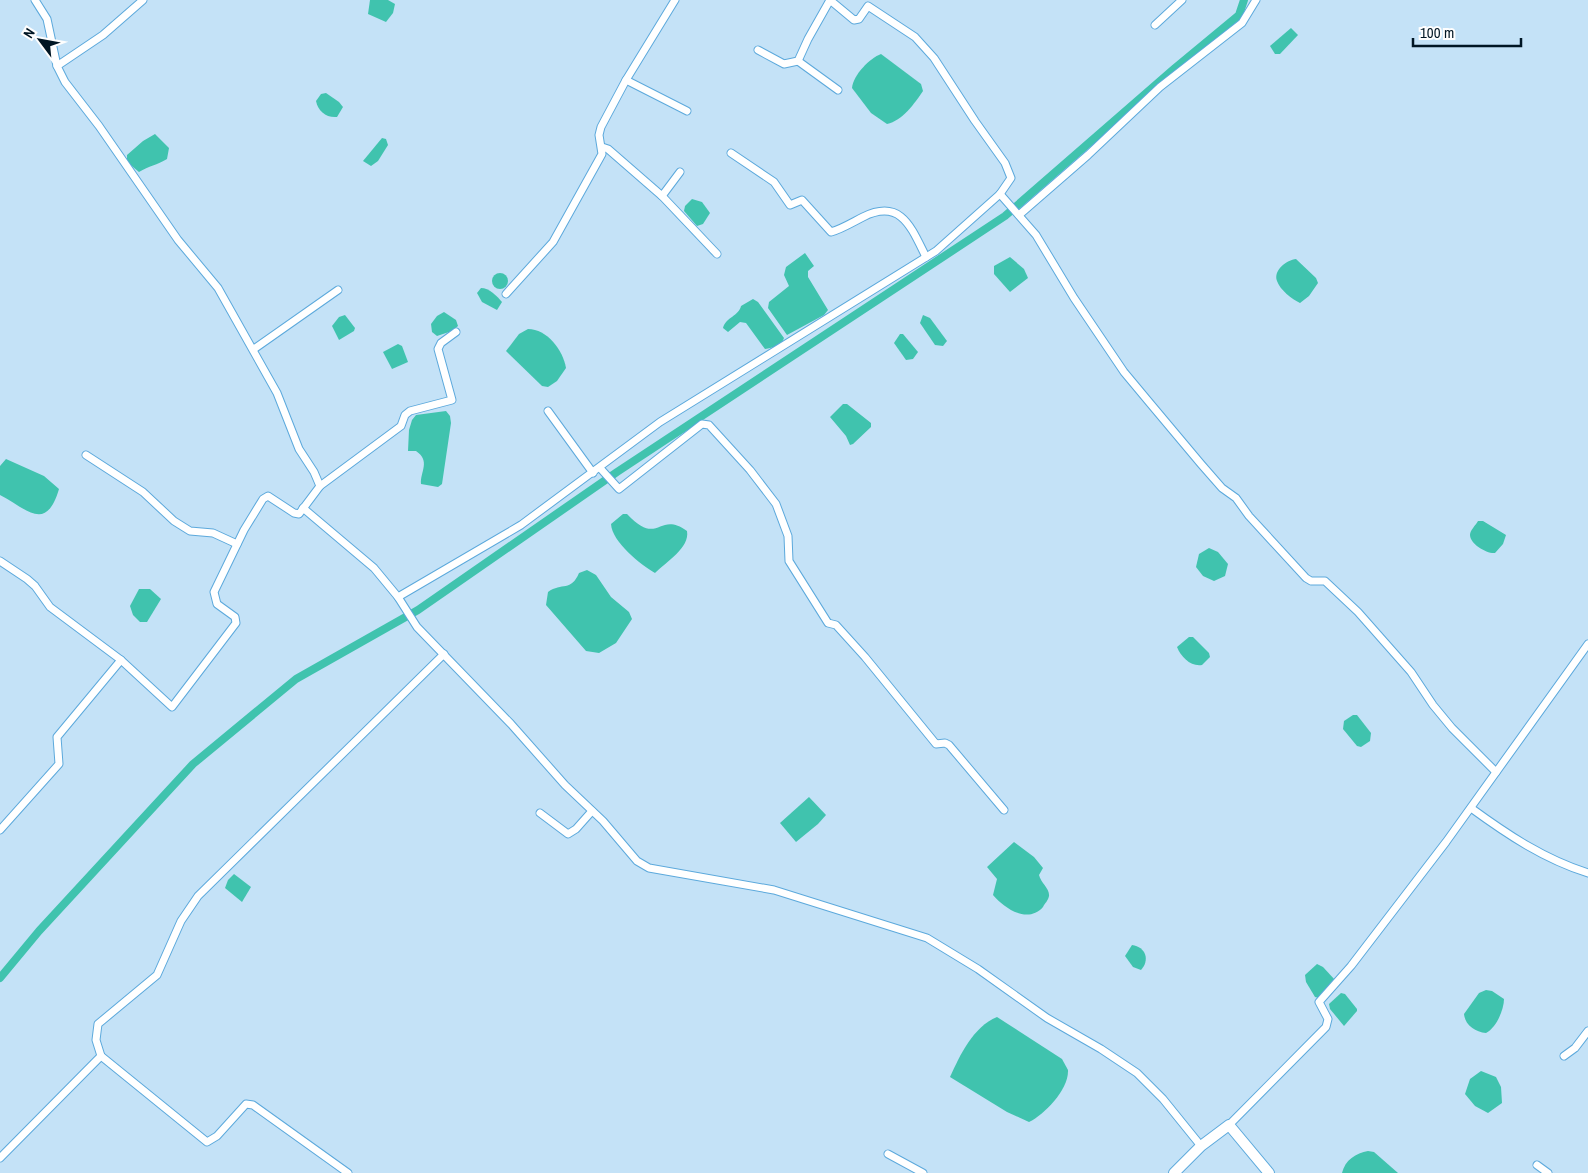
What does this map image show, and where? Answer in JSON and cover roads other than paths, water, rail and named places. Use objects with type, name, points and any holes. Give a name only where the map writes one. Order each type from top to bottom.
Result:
[{"type":"street","points":[[35,0],[47,19],[57,66],[65,82],[104,133],[178,240],[218,288],[278,394],[299,449],[314,472],[320,486]]},
{"type":"street","points":[[57,66],[103,35],[143,0]]},
{"type":"street","points":[[506,294],[553,242],[602,154],[599,135],[601,128],[626,80],[675,0]]},
{"type":"street","points":[[399,599],[521,525],[593,472],[602,471],[660,422],[926,257],[1000,194],[1011,178],[1004,162],[934,58],[915,37],[869,3],[859,19],[854,20],[830,0],[798,61]]},
{"type":"street","points":[[1156,25],[1182,0]]},
{"type":"street","points":[[1017,213],[1088,155],[1160,87],[1242,23],[1256,0]]},
{"type":"street","points":[[758,50],[784,64],[798,61],[838,90]]},
{"type":"street","points":[[626,80],[687,111]]},
{"type":"street","points":[[602,147],[608,149],[662,196],[717,254]]},
{"type":"street","points":[[731,153],[774,182],[790,205],[802,200],[831,232],[875,211],[888,210],[898,214],[915,235],[926,257]]},
{"type":"street","points":[[662,196],[680,172]]},
{"type":"street","points":[[1000,194],[1036,235],[1074,298],[1124,372],[1201,464],[1222,488],[1236,498],[1249,516],[1306,578],[1311,581],[1325,581],[1342,595],[1411,672],[1432,705],[1452,728],[1496,772]]},
{"type":"street","points":[[254,349],[338,290]]},
{"type":"street","points":[[0,561],[35,586],[50,607],[121,660],[172,707],[236,623],[236,617],[217,604],[214,592],[237,544],[263,499],[268,496],[296,514],[320,486],[401,426],[410,411],[452,400],[438,349],[440,344],[456,332]]},
{"type":"street","points":[[548,411],[593,472]]},
{"type":"street","points":[[602,471],[619,489],[702,424],[709,425],[750,470],[776,504],[788,536],[789,561],[828,623],[836,625],[872,664],[936,744],[945,743],[949,745],[1004,810]]},
{"type":"street","points":[[86,455],[143,492],[174,521],[190,531],[213,533],[237,544]]},
{"type":"street","points":[[303,508],[374,568],[399,599],[418,627],[637,861],[649,868],[774,890],[927,938],[978,969],[1047,1018],[1101,1048],[1137,1073],[1163,1099],[1201,1146]]},
{"type":"street","points":[[1174,1173],[1201,1146],[1229,1125],[1326,1027],[1328,1019],[1319,1002],[1352,966],[1471,808],[1588,644]]},
{"type":"street","points":[[348,1173],[253,1105],[246,1104],[217,1136],[206,1142],[101,1056],[96,1040],[98,1024],[158,976],[181,921],[198,896],[444,654]]},
{"type":"street","points":[[0,830],[59,764],[57,737],[121,660]]},
{"type":"street","points":[[1471,808],[1502,831],[1554,861],[1588,873]]},
{"type":"street","points":[[540,813],[568,834],[576,829],[592,811]]},
{"type":"street","points":[[1564,1056],[1576,1048],[1588,1031]]},
{"type":"street","points":[[0,1158],[101,1056]]},
{"type":"street","points":[[1229,1125],[1269,1173]]},
{"type":"street","points":[[888,1154],[923,1173]]},
{"type":"street","points":[[1537,1165],[1548,1173]]},
{"type":"waterway","points":[[0,978],[39,931],[193,764],[296,679],[418,610],[617,472],[1005,216],[1239,15],[1244,0]]}]
